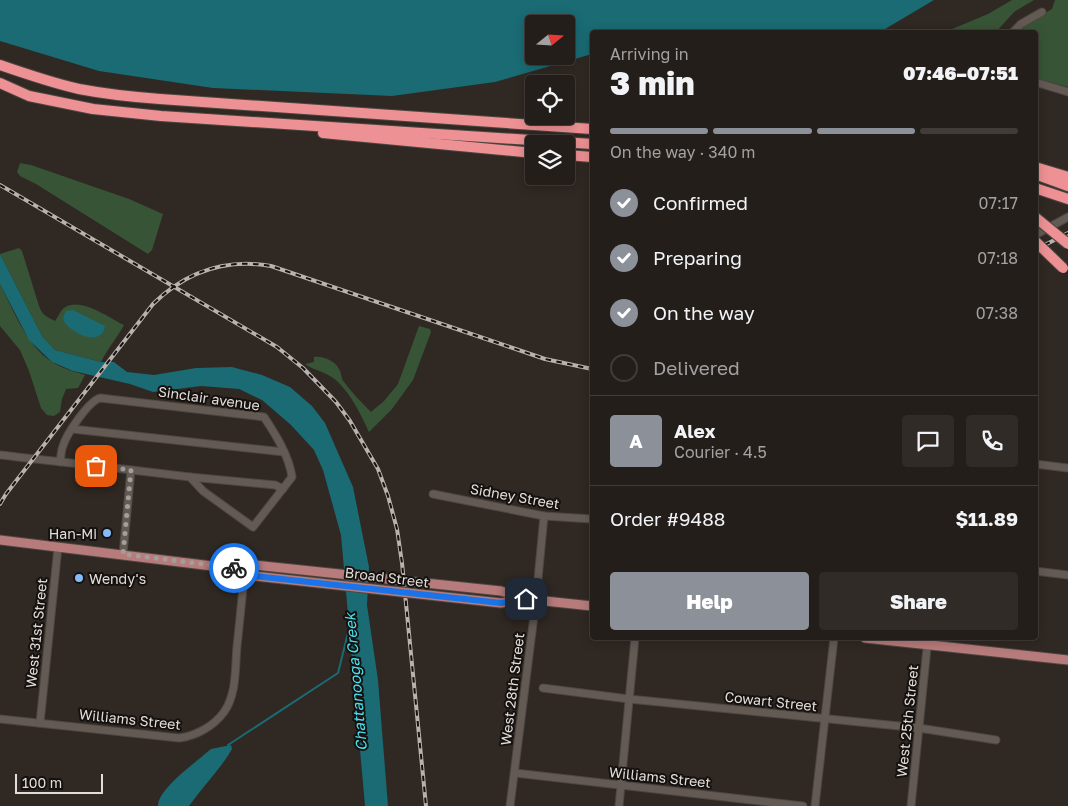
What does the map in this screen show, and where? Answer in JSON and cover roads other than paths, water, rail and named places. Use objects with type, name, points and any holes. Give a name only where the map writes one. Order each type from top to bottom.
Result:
[{"type":"highway","points":[[0,65],[46,81],[79,89],[160,100],[590,129]]},
{"type":"highway","points":[[0,84],[30,96],[93,109],[161,116],[590,144]]},
{"type":"highway","points":[[306,126],[325,134],[525,152]]},
{"type":"highway","points":[[575,156],[590,157]]},
{"type":"highway","points":[[1038,168],[1068,177]]},
{"type":"highway","points":[[1038,175],[1068,186]]},
{"type":"highway","points":[[1038,189],[1068,199]]},
{"type":"highway","points":[[1038,219],[1068,244]]},
{"type":"highway","points":[[1038,245],[1065,271]]},
{"type":"main road","name":"Broad Street","points":[[0,540],[245,570],[254,565],[501,591],[531,599],[590,606]]},
{"type":"main road","points":[[906,640],[927,641],[1068,660]]},
{"type":"street","points":[[1015,30],[1021,24],[1042,12]]},
{"type":"street","points":[[1038,83],[1068,92]]},
{"type":"street","points":[[1038,233],[1068,217]]},
{"type":"street","name":"Sinclair avenue","points":[[60,462],[63,446],[72,429],[91,402],[100,398],[264,417],[284,452],[292,477],[253,527],[203,491],[190,477]]},
{"type":"street","points":[[72,429],[284,452]]},
{"type":"street","points":[[0,455],[274,485],[283,489]]},
{"type":"street","points":[[1038,464],[1068,468]]},
{"type":"street","points":[[123,554],[131,470]]},
{"type":"street","name":"Sidney Street","points":[[433,494],[544,516],[590,519]]},
{"type":"street","name":"West 28th Street","points":[[510,806],[515,773],[531,599],[544,516]]},
{"type":"street","name":"West 31st Street","points":[[40,723],[58,547]]},
{"type":"street","name":"Williams Street","points":[[0,719],[179,738],[191,737],[217,720],[225,711],[233,692],[245,570]]},
{"type":"street","points":[[1038,570],[1068,575]]},
{"type":"street","points":[[619,806],[635,640]]},
{"type":"street","points":[[815,806],[834,640]]},
{"type":"street","name":"West 25th Street","points":[[910,806],[927,641]]},
{"type":"street","name":"Cowart Street","points":[[543,688],[629,699],[919,728],[996,740]]},
{"type":"street","name":"Williams Street","points":[[515,773],[803,806]]},
{"type":"water","points":[[0,0],[934,0],[883,30],[590,30],[590,55],[575,59],[575,15],[525,15],[525,65],[554,65],[495,82],[392,96],[213,88],[99,71],[0,41]]},
{"type":"water","name":"Chattanooga Creek","points":[[0,254],[42,336],[55,350],[101,362],[114,362],[127,372],[154,375],[196,368],[232,367],[262,375],[290,387],[312,406],[325,423],[353,487],[369,567],[367,605],[378,680],[388,806],[365,806],[341,535],[323,470],[314,450],[291,425],[262,400],[239,389],[201,386],[153,392],[130,384],[73,371],[52,362],[29,340],[0,284]]},
{"type":"water","points":[[73,310],[105,326],[102,333],[98,336],[84,336],[70,328],[63,318],[66,311]]},
{"type":"water","points":[[231,745],[232,749],[227,757],[189,806],[158,806],[164,792],[170,785],[206,753],[211,749]]},
{"type":"waterway","name":"Chattanooga Creek","points":[[228,745],[338,673],[349,629],[352,628]]},
{"type":"railway","points":[[0,185],[277,347],[303,368],[336,402],[350,421],[378,469],[397,529],[426,806]]},
{"type":"railway","points":[[1038,248],[1068,233]]},
{"type":"railway","points":[[0,504],[153,304],[179,283],[207,270],[222,266],[237,264],[271,266],[545,359],[590,369]]},
{"type":"place","name":"Han-Mi","points":[[107,533]]},
{"type":"place","name":"Wendy's","points":[[79,578]]}]
